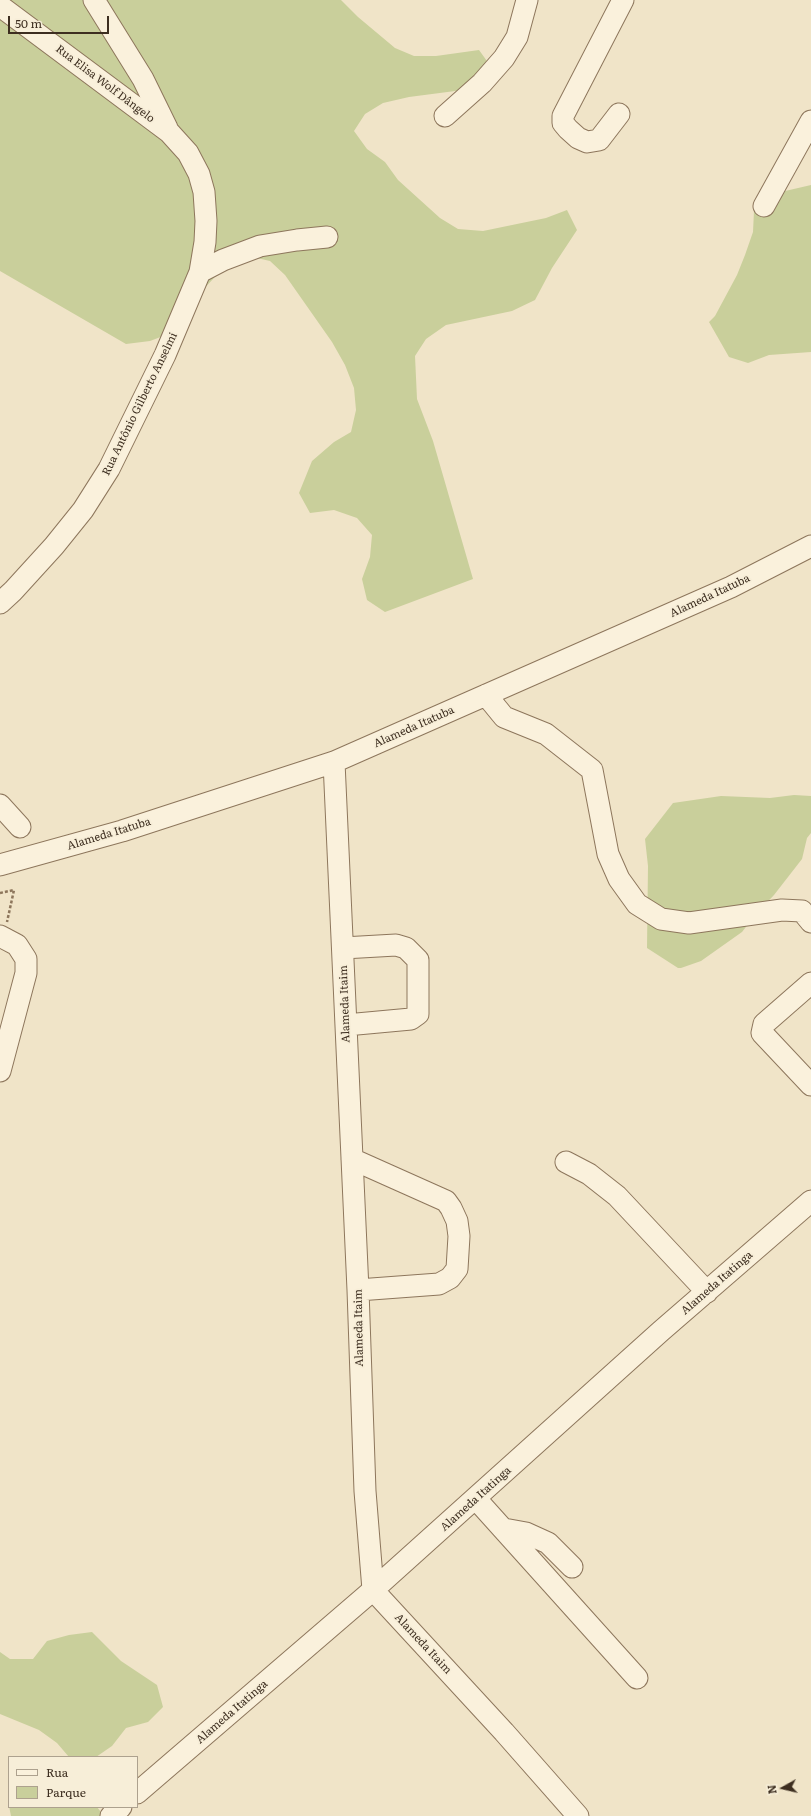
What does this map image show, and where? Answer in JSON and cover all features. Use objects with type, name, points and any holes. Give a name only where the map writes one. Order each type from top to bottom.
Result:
[{"type":"street","points":[[94,0],[143,79],[169,132]]},
{"type":"street","points":[[445,116],[482,83],[504,58],[517,37],[527,0]]},
{"type":"street","points":[[619,114],[600,140],[587,142],[578,138],[563,123],[563,116],[623,0]]},
{"type":"street","name":"Rua Elisa Wolf Dângelo","points":[[0,6],[169,132],[188,153]]},
{"type":"street","points":[[764,206],[811,121]]},
{"type":"street","name":"Rua Antônio Gilberto Anselmi","points":[[4,595],[54,546],[83,510],[109,469],[165,355],[200,272],[205,242],[206,221],[204,192],[199,174],[188,153]]},
{"type":"street","points":[[200,272],[223,260],[260,246],[326,237]]},
{"type":"street","name":"Alameda Itatuba","points":[[0,864],[122,831],[334,762],[731,587],[811,546]]},
{"type":"street","points":[[486,695],[504,717],[546,734],[592,770],[608,854],[619,879],[638,904],[661,919],[689,922],[782,910],[802,911],[811,922]]},
{"type":"street","name":"Alameda Itaim","points":[[334,762],[358,1290],[364,1491],[374,1590],[504,1732],[578,1816]]},
{"type":"street","points":[[0,805],[20,827]]},
{"type":"street","points":[[0,1071],[26,973],[26,959],[17,945],[2,936]]},
{"type":"street","points":[[343,948],[396,945],[406,948],[418,960],[418,1014],[411,1019],[346,1025]]},
{"type":"street","points":[[811,984],[764,1024],[762,1033],[811,1085]]},
{"type":"street","points":[[352,1159],[446,1201],[457,1221],[459,1236],[457,1269],[450,1278],[439,1284],[358,1290]]},
{"type":"street","points":[[566,1162],[589,1174],[617,1196],[707,1292]]},
{"type":"street","name":"Alameda Itatinga","points":[[138,1792],[374,1590],[811,1201]]},
{"type":"street","points":[[476,1498],[638,1678]]},
{"type":"street","points":[[504,1529],[526,1533],[548,1543],[572,1567]]},
{"type":"street","points":[[110,1816],[120,1808]]},
{"type":"path","points":[[0,893],[14,890],[2,936]]},
{"type":"green space","points":[[0,0],[341,0],[358,17],[395,48],[414,56],[436,56],[479,50],[492,68],[486,87],[409,97],[383,103],[365,114],[354,131],[367,149],[385,162],[398,180],[440,218],[458,229],[483,231],[546,218],[567,210],[577,230],[552,268],[535,300],[512,311],[446,325],[426,339],[415,356],[417,399],[433,441],[473,579],[385,612],[367,600],[362,579],[370,557],[372,535],[357,518],[334,510],[310,513],[299,493],[312,461],[334,442],[351,432],[356,410],[354,388],[345,365],[332,342],[285,275],[270,261],[248,256],[227,264],[199,294],[171,333],[150,341],[126,344],[0,271]]},
{"type":"green space","points":[[811,185],[811,352],[769,355],[748,363],[729,357],[709,322],[715,316],[737,275],[753,232],[754,211],[768,195]]},
{"type":"green space","points":[[794,795],[811,796],[811,833],[807,838],[802,859],[774,895],[742,932],[701,961],[681,968],[678,968],[647,948],[648,866],[645,839],[673,803],[721,796],[770,798]]},
{"type":"green space","points":[[92,1632],[121,1661],[157,1685],[163,1707],[148,1722],[126,1728],[112,1746],[97,1756],[68,1756],[57,1743],[39,1730],[0,1714],[0,1652],[10,1659],[33,1659],[47,1641],[69,1635]]},
{"type":"green space","points":[[9,1808],[98,1808],[104,1816],[11,1816]]}]
